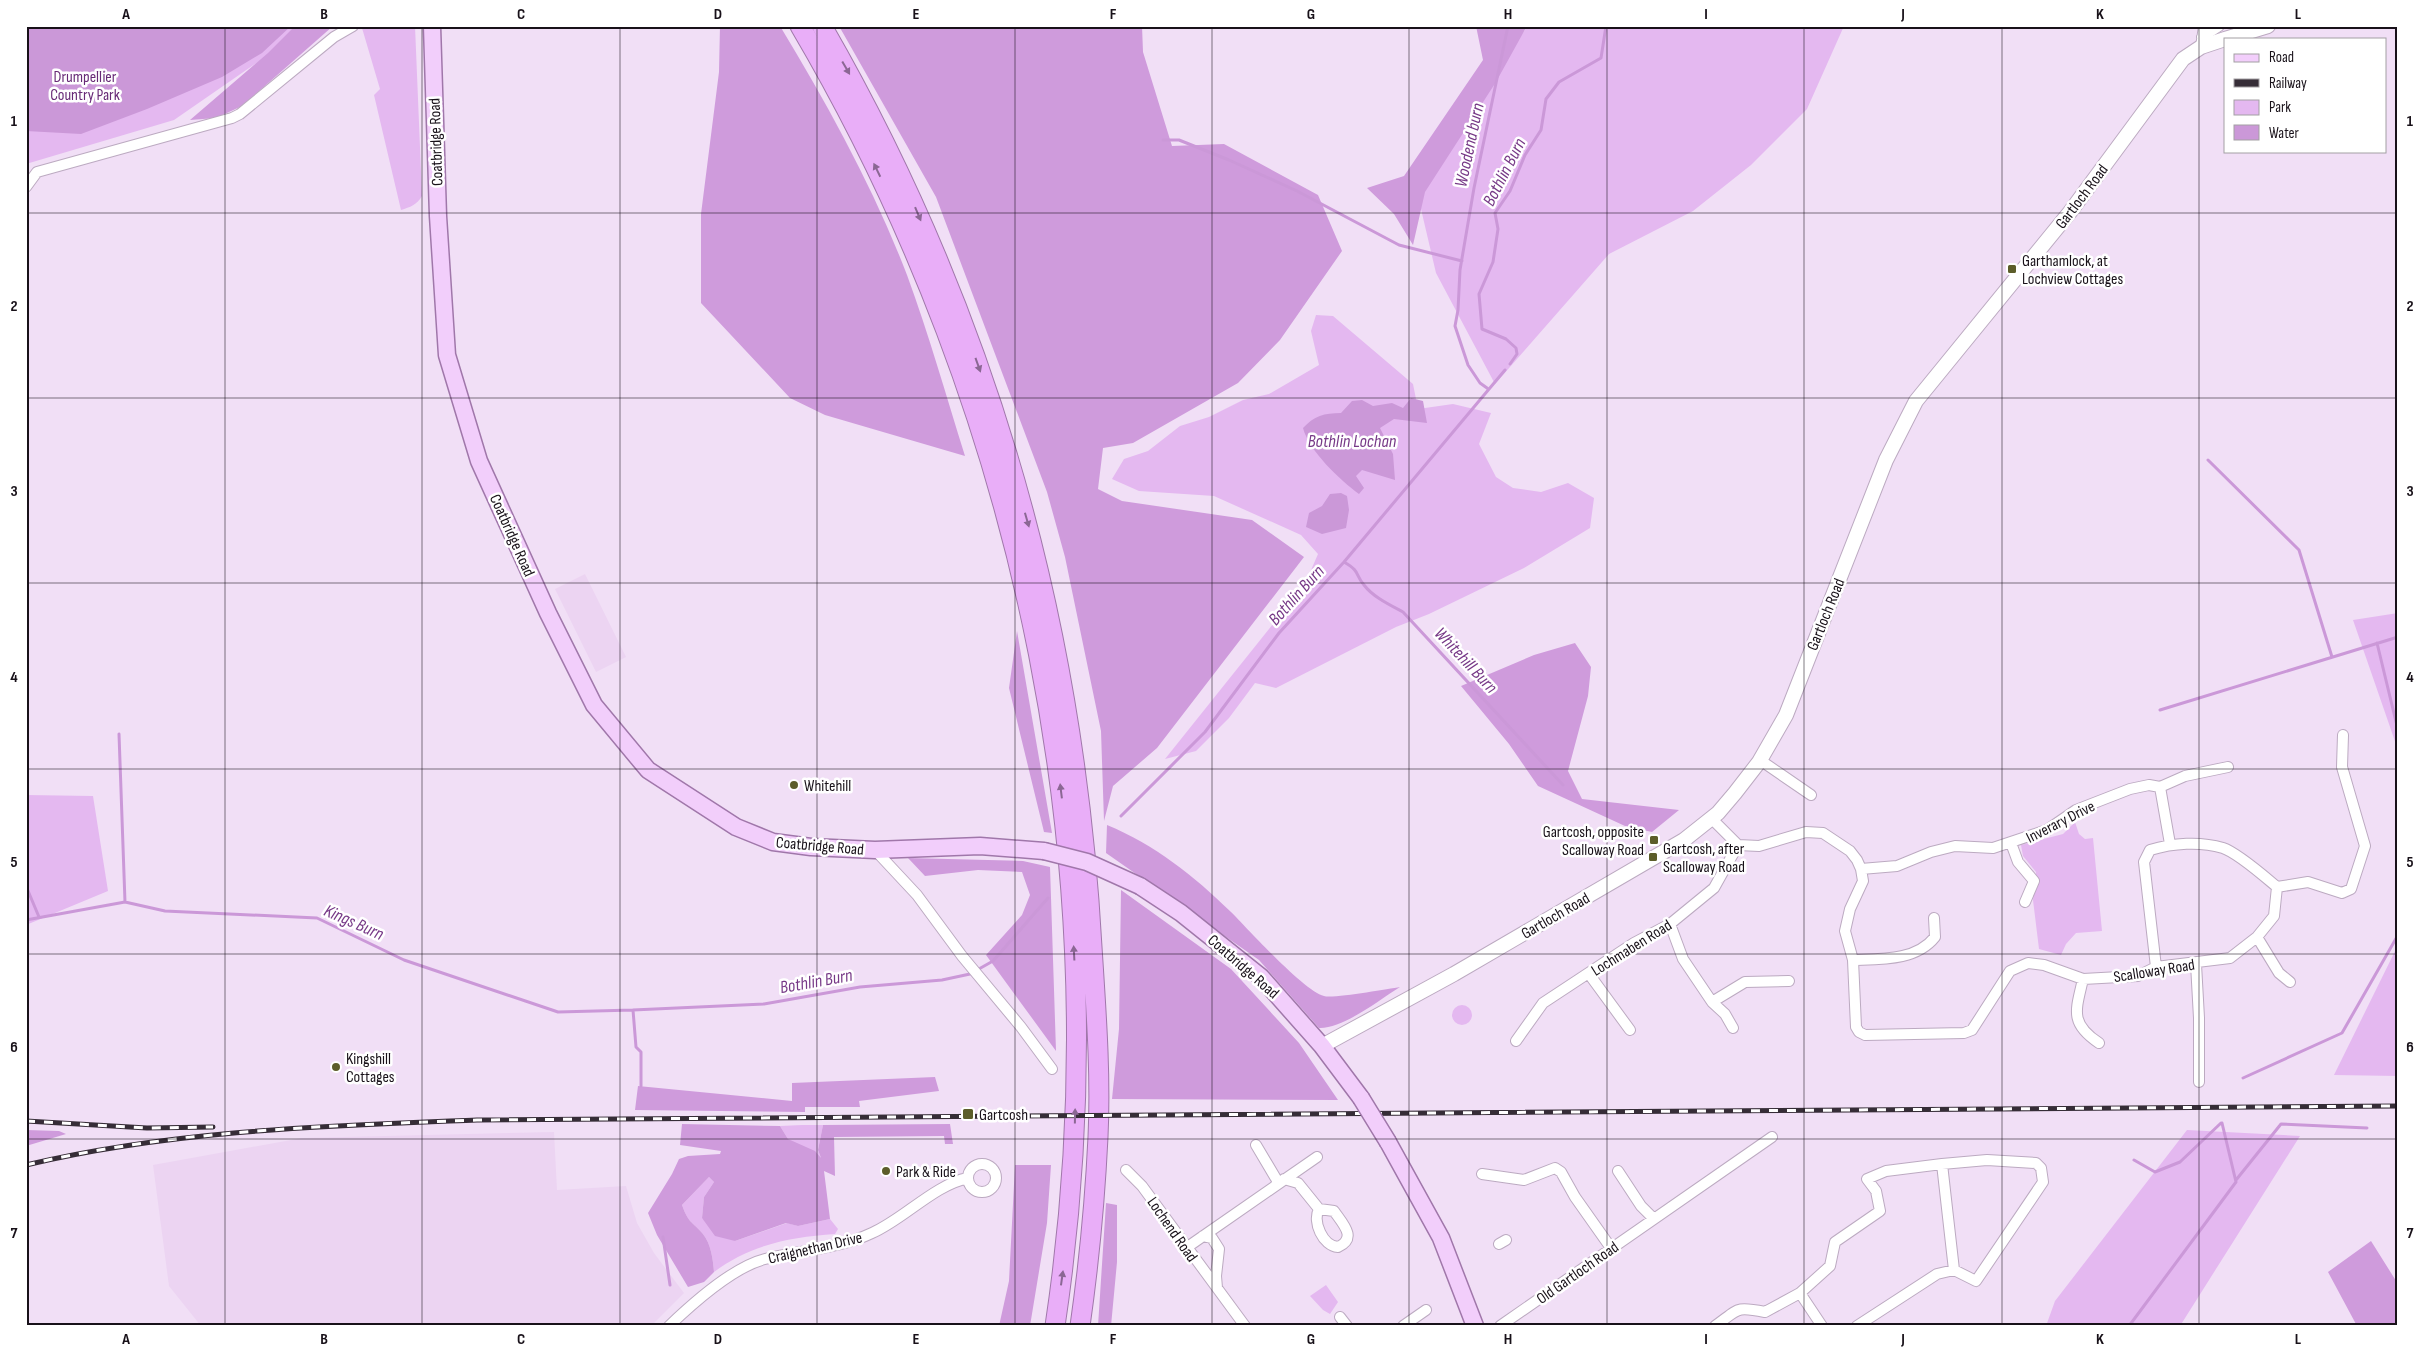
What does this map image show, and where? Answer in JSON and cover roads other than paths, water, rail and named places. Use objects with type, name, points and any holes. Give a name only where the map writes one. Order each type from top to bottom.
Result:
[{"type":"highway","points":[[800,26],[835,85],[886,189],[940,310],[992,460],[1031,613],[1054,737],[1064,815],[1073,915],[1077,1008],[1073,1151],[1066,1254],[1055,1326]]},
{"type":"highway","points":[[822,26],[851,77],[908,191],[957,305],[1008,456],[1049,609],[1071,735],[1082,814],[1096,1006],[1098,1134],[1089,1262],[1080,1326]]},
{"type":"main road","name":"Coatbridge Road","points":[[432,26],[438,225],[447,356],[479,461],[548,614],[594,705],[648,770],[736,827],[773,842],[811,847],[876,850],[980,846],[1044,851],[1087,862],[1140,886],[1181,914],[1261,977],[1322,1046],[1361,1098],[1388,1142],[1441,1238],[1475,1326]]},
{"type":"main road","name":"Gartloch Road","points":[[2228,38],[2268,26]]},
{"type":"main road","name":"Gartloch Road","points":[[1322,1046],[1462,969],[1675,845],[1712,818],[1736,793],[1760,760],[1786,715],[1886,460],[1916,401],[2070,212],[2184,59],[2202,42],[2224,39]]},
{"type":"street","points":[[26,187],[37,172],[232,118],[240,114],[334,36],[353,26]]},
{"type":"street","points":[[2202,42],[2204,26]]},
{"type":"street","points":[[2202,42],[2219,26]]},
{"type":"street","points":[[2156,967],[2144,862],[2150,850],[2170,844],[2224,848],[2262,874],[2277,887],[2308,882],[2342,893],[2351,889],[2364,846],[2342,767],[2343,735]]},
{"type":"street","points":[[1760,760],[1811,795]]},
{"type":"street","name":"Inverary Drive","points":[[1861,869],[1897,866],[1931,852],[1955,846],[1994,848],[2047,830],[2076,810],[2130,789],[2149,785],[2160,787],[2185,776],[2228,767]]},
{"type":"street","points":[[2160,787],[2170,844]]},
{"type":"street","points":[[1712,818],[1738,845],[1759,846],[1806,832],[1823,833],[1850,850],[1861,869],[1863,881],[1850,910],[1844,931],[1853,960],[1896,959],[1910,954],[1930,943],[1936,937],[1934,918]]},
{"type":"street","points":[[2011,843],[2018,862],[2034,881],[2026,902]]},
{"type":"street","name":"Lochmaben Road","points":[[1516,1041],[1543,1003],[1634,943],[1670,924],[1714,888],[1738,845]]},
{"type":"street","name":"Coatbridge Road","points":[[876,850],[917,895],[962,956],[1021,1027],[1052,1069]]},
{"type":"street","name":"Scalloway Road","points":[[1853,960],[1856,1027],[1859,1032],[1865,1035],[1964,1033],[1972,1030],[2010,971],[2028,963],[2044,965],[2083,979],[2138,976],[2156,967],[2196,964],[2230,958],[2258,937],[2274,916],[2277,887]]},
{"type":"street","points":[[1670,924],[1683,959],[1712,1002],[1725,1014],[1733,1028]]},
{"type":"street","points":[[2258,937],[2279,973],[2290,982]]},
{"type":"street","points":[[2196,964],[2199,1018],[2199,1082]]},
{"type":"street","points":[[1588,974],[1630,1030]]},
{"type":"street","points":[[2083,979],[2077,1014],[2078,1025],[2084,1033],[2099,1043]]},
{"type":"street","points":[[1712,1002],[1744,982],[1789,981]]},
{"type":"street","name":"Old Gartloch Road","points":[[1500,1326],[1772,1137]]},
{"type":"street","points":[[1256,1146],[1281,1180],[1298,1183],[1319,1209]]},
{"type":"street","points":[[1186,1248],[1317,1156]]},
{"type":"street","points":[[1715,1326],[1738,1310],[1746,1307],[1765,1312],[1800,1293],[1830,1266],[1835,1242],[1880,1211],[1876,1191],[1867,1179],[1886,1171],[1942,1164],[1987,1160],[2030,1161],[2036,1163],[2043,1175],[2038,1190],[1976,1281],[1954,1270],[1937,1274],[1857,1326]]},
{"type":"street","points":[[1942,1164],[1954,1270]]},
{"type":"street","points":[[1482,1174],[1501,1180],[1524,1180],[1555,1168],[1561,1172],[1575,1198],[1611,1248]]},
{"type":"street","name":"Lochend Road","points":[[1126,1170],[1142,1186],[1245,1326]]},
{"type":"street","points":[[1618,1171],[1641,1206],[1654,1219]]},
{"type":"street","name":"Craignethan Drive","points":[[669,1326],[698,1298],[729,1276],[764,1259],[854,1242],[876,1232],[945,1188],[968,1178]]},
{"type":"street","name":"Lochend Road","points":[[1203,1236],[1212,1238],[1219,1249],[1216,1276],[1218,1290]]},
{"type":"street","points":[[1800,1293],[1822,1326]]},
{"type":"street","points":[[1403,1326],[1426,1310]]},
{"type":"water","name":"Drumpellier Country Park","points":[[26,26],[291,26],[262,53],[222,77],[147,109],[81,134],[26,131]]},
{"type":"water","name":"Bothlin Lochan","points":[[1411,398],[1423,401],[1427,423],[1394,419],[1380,428],[1393,454],[1395,480],[1362,470],[1356,476],[1364,488],[1359,494],[1343,481],[1318,455],[1306,437],[1303,428],[1320,416],[1341,413],[1352,401],[1362,400],[1373,406],[1392,403],[1403,408]]},
{"type":"water","points":[[1341,493],[1347,496],[1349,510],[1346,528],[1322,534],[1306,527],[1309,513],[1322,506],[1330,494]]},
{"type":"waterway","name":"Woodend burn","points":[[1487,388],[1480,383],[1468,365],[1455,326],[1458,310],[1460,270],[1474,188],[1508,26]]},
{"type":"waterway","name":"Bothlin Burn","points":[[1510,364],[1517,354],[1516,348],[1506,339],[1482,329],[1479,294],[1493,262],[1498,229],[1495,213],[1510,191],[1525,155],[1541,130],[1546,99],[1559,82],[1601,58],[1606,26]]},
{"type":"waterway","points":[[1163,140],[1179,140],[1229,160],[1297,191],[1399,245],[1462,261]]},
{"type":"waterway","name":"Bothlin Burn","points":[[1121,816],[1205,732],[1279,633],[1344,562],[1505,370]]},
{"type":"waterway","points":[[2208,460],[2299,550],[2332,657]]},
{"type":"waterway","name":"Whitehill Burn","points":[[1344,562],[1355,571],[1372,593],[1403,612],[1563,785]]},
{"type":"waterway","points":[[2160,710],[2398,637]]},
{"type":"waterway","points":[[2377,643],[2398,730]]},
{"type":"waterway","points":[[119,734],[125,902]]},
{"type":"waterway","points":[[26,886],[39,917]]},
{"type":"waterway","name":"Bothlin Burn","points":[[641,1086],[641,1052],[636,1047],[633,1010],[764,1004],[860,987],[942,980],[970,974],[993,961],[1048,898]]},
{"type":"waterway","name":"Kings Burn","points":[[26,920],[125,902],[165,911],[317,918],[404,960],[558,1012],[633,1010]]},
{"type":"waterway","points":[[2243,1078],[2342,1033],[2398,935]]},
{"type":"waterway","points":[[2134,1160],[2155,1172],[2180,1162],[2221,1123]]},
{"type":"waterway","points":[[2129,1326],[2236,1182],[2222,1123]]},
{"type":"waterway","points":[[2236,1180],[2281,1124],[2367,1128]]},
{"type":"waterway","name":"Bothlin Burn","points":[[663,1237],[670,1285]]},
{"type":"railway","points":[[26,1165],[82,1153],[194,1137],[307,1128],[477,1120],[2398,1106]]},
{"type":"railway","points":[[26,1121],[147,1128],[213,1127]]},
{"type":"place","name":"Garthamlock, at Lochview Cottages","points":[[2012,269]]},
{"type":"place","name":"Whitehill","points":[[794,785]]},
{"type":"place","name":"Gartcosh, opposite Scalloway Road","points":[[1654,840]]},
{"type":"place","name":"Gartcosh, after Scalloway Road","points":[[1653,857]]},
{"type":"place","name":"Kingshill Cottages","points":[[336,1067]]},
{"type":"place","name":"Gartcosh","points":[[968,1114]]},
{"type":"place","name":"Park & Ride","points":[[886,1171]]}]
